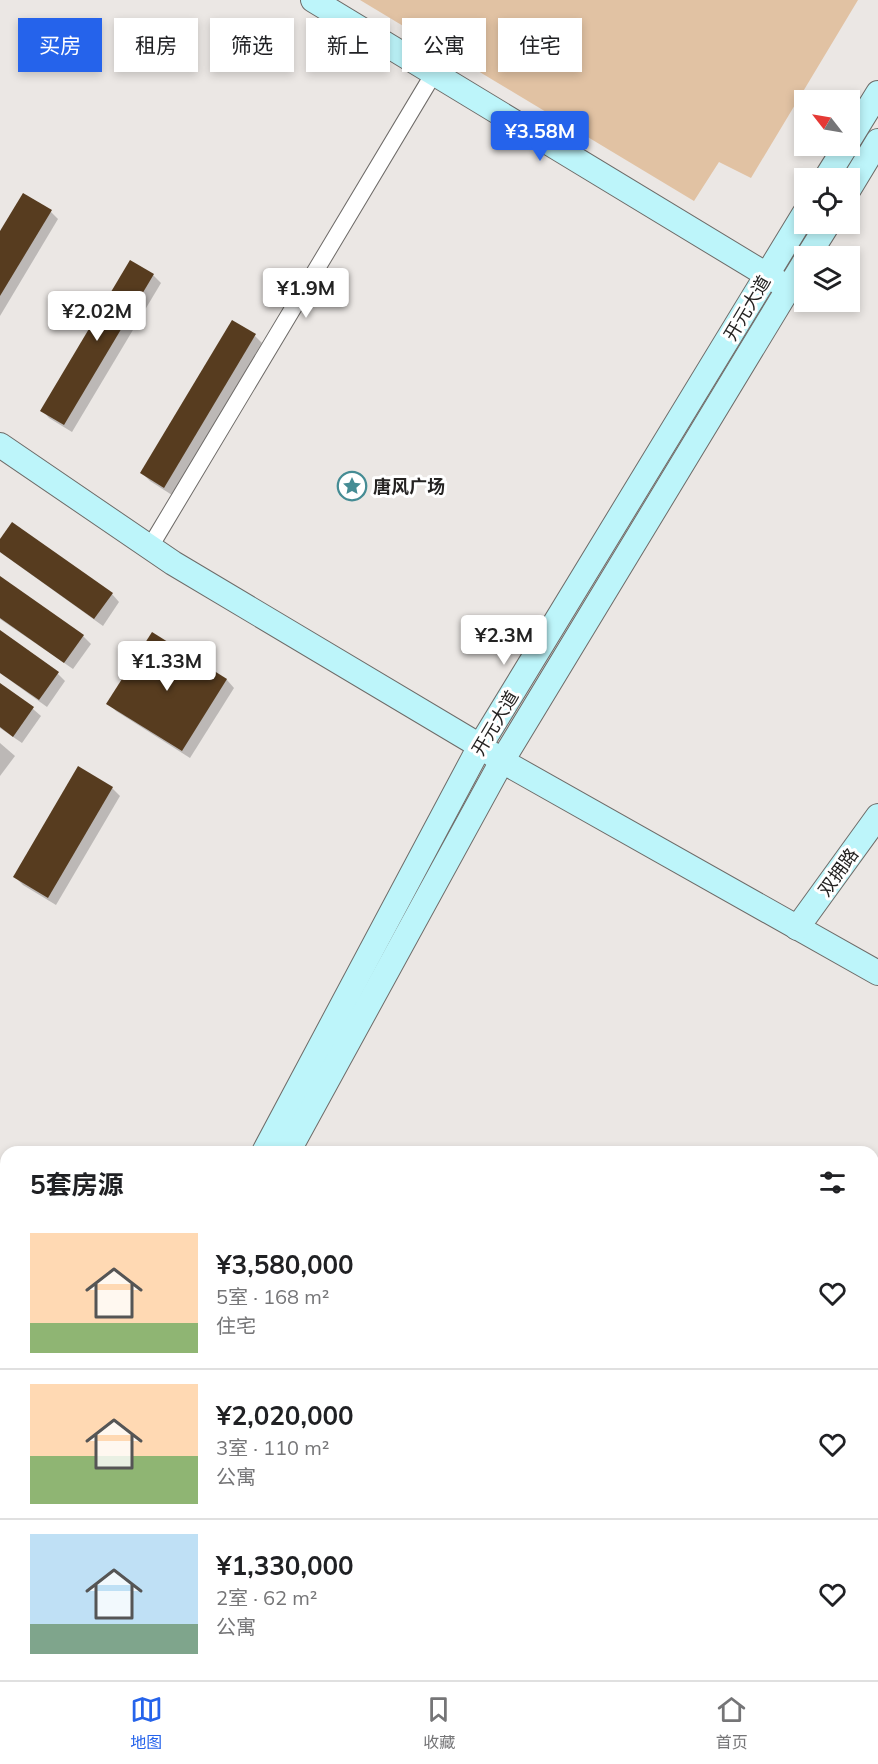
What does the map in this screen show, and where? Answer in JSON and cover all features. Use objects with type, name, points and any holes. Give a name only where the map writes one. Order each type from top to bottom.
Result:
[{"type":"main road","points":[[313,0],[789,288]]},
{"type":"main road","points":[[860,122],[878,93]]},
{"type":"main road","points":[[860,171],[878,141]]},
{"type":"main road","name":"开元大道","points":[[267,1146],[480,746],[794,230]]},
{"type":"main road","name":"开元大道","points":[[291,1146],[502,761],[794,280]]},
{"type":"main road","points":[[0,446],[173,563],[502,761],[878,974]]},
{"type":"main road","name":"双拥路","points":[[797,928],[878,816]]},
{"type":"street","points":[[150,547],[434,73]]},
{"type":"shaded area","points":[[360,0],[858,0],[804,90],[794,90],[794,106],[751,178],[719,162],[694,201],[480,72],[486,72],[486,18],[402,18],[402,25]]},
{"type":"building","points":[[23,193],[52,210],[0,296],[0,231]]},
{"type":"building","points":[[130,260],[154,274],[64,425],[40,411]]},
{"type":"building","points":[[232,320],[256,334],[164,488],[140,473]]},
{"type":"building","points":[[12,522],[113,593],[94,619],[0,552],[0,539]]},
{"type":"building","points":[[0,576],[84,635],[64,663],[0,618]]},
{"type":"building","points":[[0,630],[59,672],[39,700],[0,673]]},
{"type":"building","points":[[152,632],[227,679],[182,751],[106,704]]},
{"type":"building","points":[[0,683],[34,707],[13,737],[0,727]]},
{"type":"building","points":[[78,766],[113,787],[48,898],[13,877]]},
{"type":"place","name":"唐风广场","points":[[352,486]]}]
